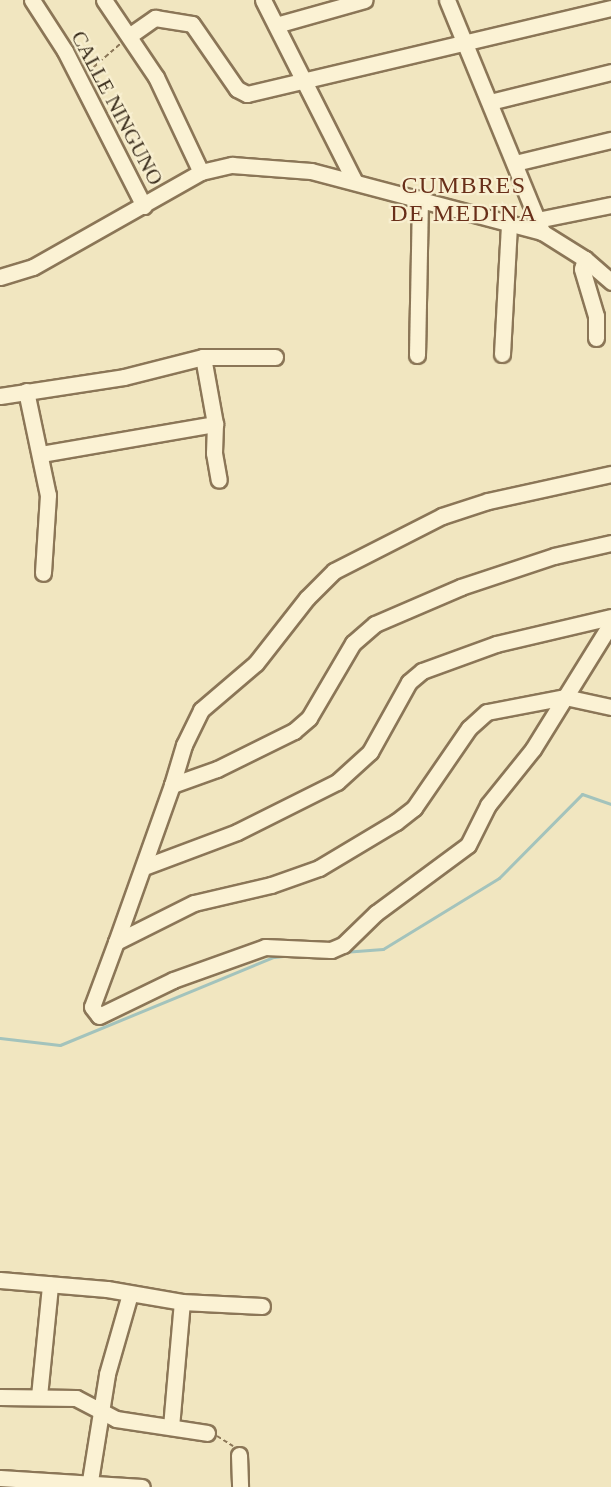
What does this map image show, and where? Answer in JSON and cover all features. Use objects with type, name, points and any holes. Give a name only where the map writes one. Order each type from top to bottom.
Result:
[{"type":"street","name":"CALLE NINGUNO","points":[[32,0],[80,80],[144,206]]},
{"type":"street","points":[[104,0],[170,102],[201,172]]},
{"type":"street","points":[[263,0],[354,180]]},
{"type":"street","points":[[276,25],[365,0]]},
{"type":"street","points":[[447,0],[515,162],[539,226],[585,259],[611,282]]},
{"type":"street","points":[[129,36],[155,18],[192,24],[237,89],[247,94],[304,78],[611,8]]},
{"type":"street","points":[[490,102],[611,72]]},
{"type":"street","points":[[515,162],[611,140]]},
{"type":"street","points":[[0,278],[33,267],[201,172],[232,165],[311,171],[354,180],[509,224],[539,226],[611,205]]},
{"type":"street","points":[[417,356],[420,198]]},
{"type":"street","points":[[501,354],[509,224]]},
{"type":"street","points":[[585,259],[582,268],[596,316],[596,338]]},
{"type":"street","points":[[203,357],[215,424],[214,453],[219,480]]},
{"type":"street","points":[[0,396],[124,377],[203,357],[275,357]]},
{"type":"street","points":[[26,392],[41,454],[49,520],[43,573]]},
{"type":"street","points":[[41,454],[215,424]]},
{"type":"street","points":[[611,474],[488,501],[442,516],[334,571],[307,598],[256,663],[201,710],[184,745],[144,867],[92,1007],[99,1016],[173,980],[265,947],[331,950],[343,945],[376,913],[468,845],[488,805],[518,772],[611,623]]},
{"type":"street","points":[[172,786],[217,770],[294,731],[309,718],[353,643],[375,624],[471,584],[555,556],[611,543]]},
{"type":"street","points":[[144,867],[237,831],[337,782],[369,752],[409,682],[422,670],[496,644],[611,617]]},
{"type":"street","points":[[116,942],[194,903],[271,885],[319,868],[414,808],[469,728],[487,712],[566,697],[611,707]]},
{"type":"street","points":[[0,1280],[182,1302],[262,1306]]},
{"type":"street","points":[[39,1396],[50,1285]]},
{"type":"street","points":[[89,1485],[110,1363],[130,1294]]},
{"type":"street","points":[[171,1427],[182,1302]]},
{"type":"street","points":[[0,1397],[76,1398],[127,1422],[207,1433]]},
{"type":"street","points":[[239,1455],[240,1487]]},
{"type":"street","points":[[0,1478],[142,1487]]},
{"type":"path","points":[[80,80],[129,36]]},
{"type":"waterway","points":[[343,952],[383,949],[499,878],[582,794],[611,804]]},
{"type":"waterway","points":[[0,1038],[60,1045],[274,957],[292,955]]},
{"type":"district","name":"CUMBRES DE MEDINA","points":[[464,200]]}]
